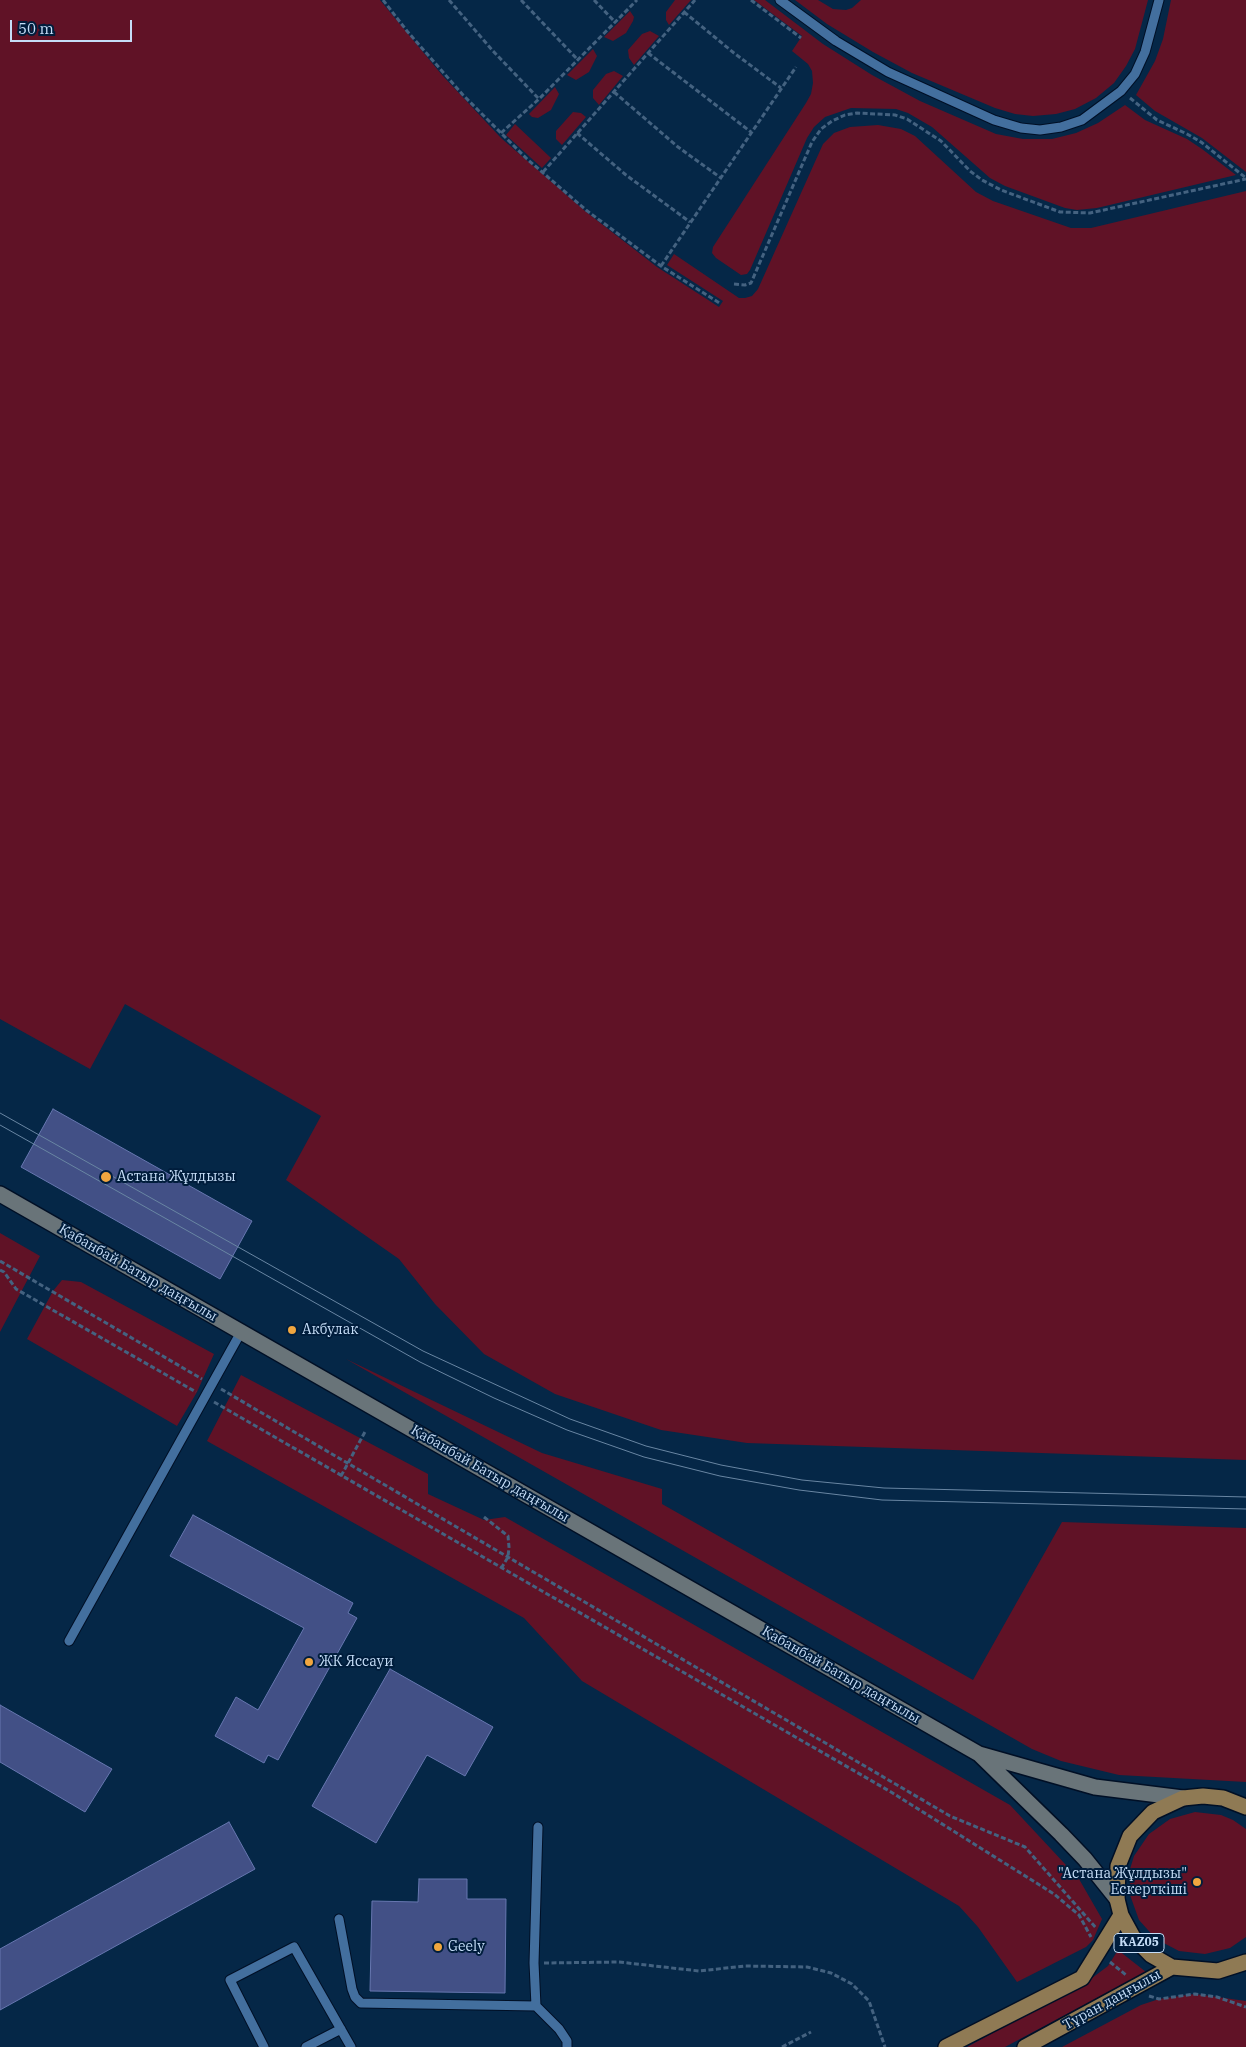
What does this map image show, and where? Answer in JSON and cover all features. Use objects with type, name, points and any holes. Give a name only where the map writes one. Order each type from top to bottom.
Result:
[{"type":"main road","name":"Қабанбай Батыр даңғылы","points":[[0,1194],[979,1754],[1095,1787],[1184,1798]]},
{"type":"main road","name":"Қабанбай Батыр даңғылы","points":[[979,1754],[1085,1859],[1117,1899]]},
{"type":"main road","name":"KАZ05","points":[[1246,1807],[1222,1798],[1203,1796],[1184,1798],[1153,1812],[1130,1836],[1118,1866],[1117,1899],[1122,1916],[1133,1937],[1151,1955],[1172,1967],[1246,1974]]},
{"type":"main road","points":[[1222,1798],[1246,1796]]},
{"type":"main road","points":[[946,2047],[1082,1978],[1101,1941],[1122,1916]]},
{"type":"main road","name":"KАZ05","points":[[1218,1971],[1246,1962]]},
{"type":"main road","name":"Тұран даңғылы","points":[[1025,2047],[1172,1967]]},
{"type":"lane","points":[[780,0],[836,41],[888,72],[972,112],[1021,128],[1047,129],[1061,127],[1082,120],[1121,91],[1135,74],[1145,52],[1159,0]]},
{"type":"lane","points":[[69,1641],[241,1332]]},
{"type":"lane","points":[[536,2006],[534,1963],[538,1827]]},
{"type":"lane","points":[[340,1919],[352,1989],[355,1997],[361,2003],[536,2006],[560,2029],[567,2041],[567,2047]]},
{"type":"lane","points":[[264,2047],[230,1980],[294,1947],[351,2047]]},
{"type":"lane","points":[[306,2047],[340,2029]]},
{"type":"path","points":[[383,0],[407,31],[463,95],[543,172],[586,210],[660,266],[721,304]]},
{"type":"path","points":[[449,0],[538,99]]},
{"type":"path","points":[[521,0],[578,60]]},
{"type":"path","points":[[594,0],[615,22]]},
{"type":"path","points":[[501,133],[578,60],[637,0]]},
{"type":"path","points":[[543,172],[694,0]]},
{"type":"path","points":[[751,0],[801,38]]},
{"type":"path","points":[[684,12],[781,88]]},
{"type":"path","points":[[648,52],[752,132]]},
{"type":"path","points":[[660,266],[796,66]]},
{"type":"path","points":[[1121,91],[1157,120],[1201,142],[1246,179]]},
{"type":"path","points":[[614,92],[678,146],[721,178]]},
{"type":"path","points":[[734,284],[745,285],[750,282],[812,142],[821,130],[832,121],[845,115],[857,113],[895,115],[907,119],[941,141],[982,180],[1001,190],[1060,212],[1090,213],[1246,179]]},
{"type":"path","points":[[577,133],[626,175],[690,222]]},
{"type":"path","points":[[0,1261],[950,1816],[1025,1847],[1101,1941]]},
{"type":"path","points":[[0,1270],[4,1272],[16,1289],[891,1792],[1054,1894],[1079,1915],[1101,1941]]},
{"type":"path","points":[[341,1476],[366,1430]]},
{"type":"path","points":[[484,1517],[508,1536],[508,1557],[502,1567]]},
{"type":"path","points":[[534,1963],[619,1962],[698,1971],[746,1966],[808,1967],[832,1973],[852,1984],[868,2001],[885,2047]]},
{"type":"path","points":[[1110,1962],[1131,1980]]},
{"type":"path","points":[[1148,1996],[1159,1999],[1195,1994],[1216,1997],[1246,2007]]},
{"type":"path","points":[[782,2047],[811,2032]]},
{"type":"shaded area","points":[[0,0],[380,0],[442,75],[501,138],[585,211],[657,267],[719,307],[723,301],[667,265],[674,254],[739,298],[752,296],[758,289],[823,144],[834,133],[850,127],[878,125],[901,129],[915,136],[976,192],[993,201],[1071,228],[1091,228],[1246,191],[1246,1460],[747,1443],[661,1430],[555,1394],[484,1354],[435,1304],[399,1259],[286,1180],[321,1116],[125,1004],[90,1069],[0,1019]]},
{"type":"shaded area","points":[[675,0],[691,0],[669,25],[666,20],[666,12]]},
{"type":"shaded area","points":[[754,0],[765,0],[823,44],[872,75],[920,101],[996,134],[1023,139],[1052,139],[1076,133],[1098,123],[1125,105],[1145,120],[1187,139],[1236,175],[1097,208],[1077,210],[1065,208],[1005,186],[990,178],[932,127],[908,113],[896,109],[851,108],[825,117],[814,127],[807,138],[750,270],[747,274],[741,275],[716,258],[712,253],[713,247],[806,103],[811,94],[813,83],[812,71],[808,64],[792,51],[802,36]]},
{"type":"shaded area","points":[[795,0],[818,0],[833,9],[846,10],[852,8],[861,0],[1148,0],[1135,49],[1114,83],[1096,98],[1075,109],[1056,114],[1033,116],[1015,114],[995,108],[912,73],[827,24]]},
{"type":"shaded area","points":[[1171,0],[1246,0],[1246,172],[1202,138],[1155,111],[1136,95],[1155,61],[1163,39]]},
{"type":"shaded area","points":[[630,11],[634,17],[626,33],[613,41],[604,37]]},
{"type":"shaded area","points":[[650,31],[659,36],[634,65],[629,58],[628,50],[642,34]]},
{"type":"shaded area","points":[[593,49],[597,56],[589,72],[576,80],[567,75]]},
{"type":"shaded area","points":[[614,71],[623,76],[599,105],[593,98],[593,90],[606,74]]},
{"type":"shaded area","points":[[555,87],[559,94],[551,110],[538,118],[532,117],[529,114]]},
{"type":"shaded area","points":[[573,112],[581,113],[586,117],[562,145],[556,139],[556,131]]},
{"type":"shaded area","points":[[515,124],[551,158],[542,168],[506,135]]},
{"type":"shaded area","points":[[0,1233],[40,1256],[0,1332]]},
{"type":"shaded area","points":[[62,1280],[81,1282],[214,1354],[197,1392],[177,1426],[27,1339],[53,1291]]},
{"type":"shaded area","points":[[346,1359],[542,1453],[662,1489],[662,1504],[973,1680],[1062,1522],[1246,1528],[1246,1782],[1119,1775],[1061,1761],[1032,1749]]},
{"type":"shaded area","points":[[241,1375],[428,1474],[428,1494],[484,1520],[505,1517],[1010,1805],[1079,1879],[1102,1919],[1093,1940],[1086,1947],[1017,1982],[978,1927],[959,1906],[582,1681],[524,1618],[207,1441]]},
{"type":"shaded area","points":[[1195,1812],[1221,1815],[1233,1820],[1246,1829],[1246,1937],[1230,1948],[1205,1954],[1179,1951],[1156,1939],[1139,1920],[1130,1895],[1130,1869],[1134,1856],[1149,1834],[1170,1819]]},
{"type":"shaded area","points":[[1118,1950],[1146,1972],[1005,2047],[967,2047],[1088,1981],[1108,1966]]},
{"type":"shaded area","points":[[1195,1994],[1246,2001],[1246,2047],[1062,2047],[1141,2005],[1159,1999]]},
{"type":"building","points":[[53,1109],[252,1221],[220,1279],[21,1167]]},
{"type":"building","name":"ЖК Яссауи","points":[[193,1515],[353,1603],[348,1613],[357,1618],[278,1760],[268,1755],[264,1763],[215,1736],[236,1697],[258,1710],[304,1628],[170,1556]]},
{"type":"building","points":[[390,1669],[493,1727],[465,1776],[427,1755],[376,1843],[312,1806]]},
{"type":"building","points":[[0,1705],[112,1769],[85,1812],[0,1762]]},
{"type":"building","points":[[229,1822],[255,1869],[0,2010],[0,1949]]},
{"type":"building","name":"Geely","points":[[419,1879],[467,1879],[467,1899],[506,1899],[505,1993],[370,1991],[372,1901],[418,1902]]},
{"type":"tram line","points":[[0,1113],[423,1351],[570,1419],[646,1446],[721,1465],[802,1480],[884,1488],[1246,1497]]},
{"type":"tram line","points":[[0,1125],[420,1362],[494,1398],[567,1430],[644,1457],[720,1476],[799,1490],[882,1500],[1246,1509]]},
{"type":"place","name":"Астана Жұлдызы","points":[[106,1177]]},
{"type":"place","name":"Акбулак","points":[[292,1330]]},
{"type":"place","name":"ЖК Яссауи","points":[[309,1662]]},
{"type":"place","name":"\"Астана Жұлдызы\" Ескерткіші","points":[[1197,1882]]},
{"type":"place","name":"Geely","points":[[438,1947]]}]
